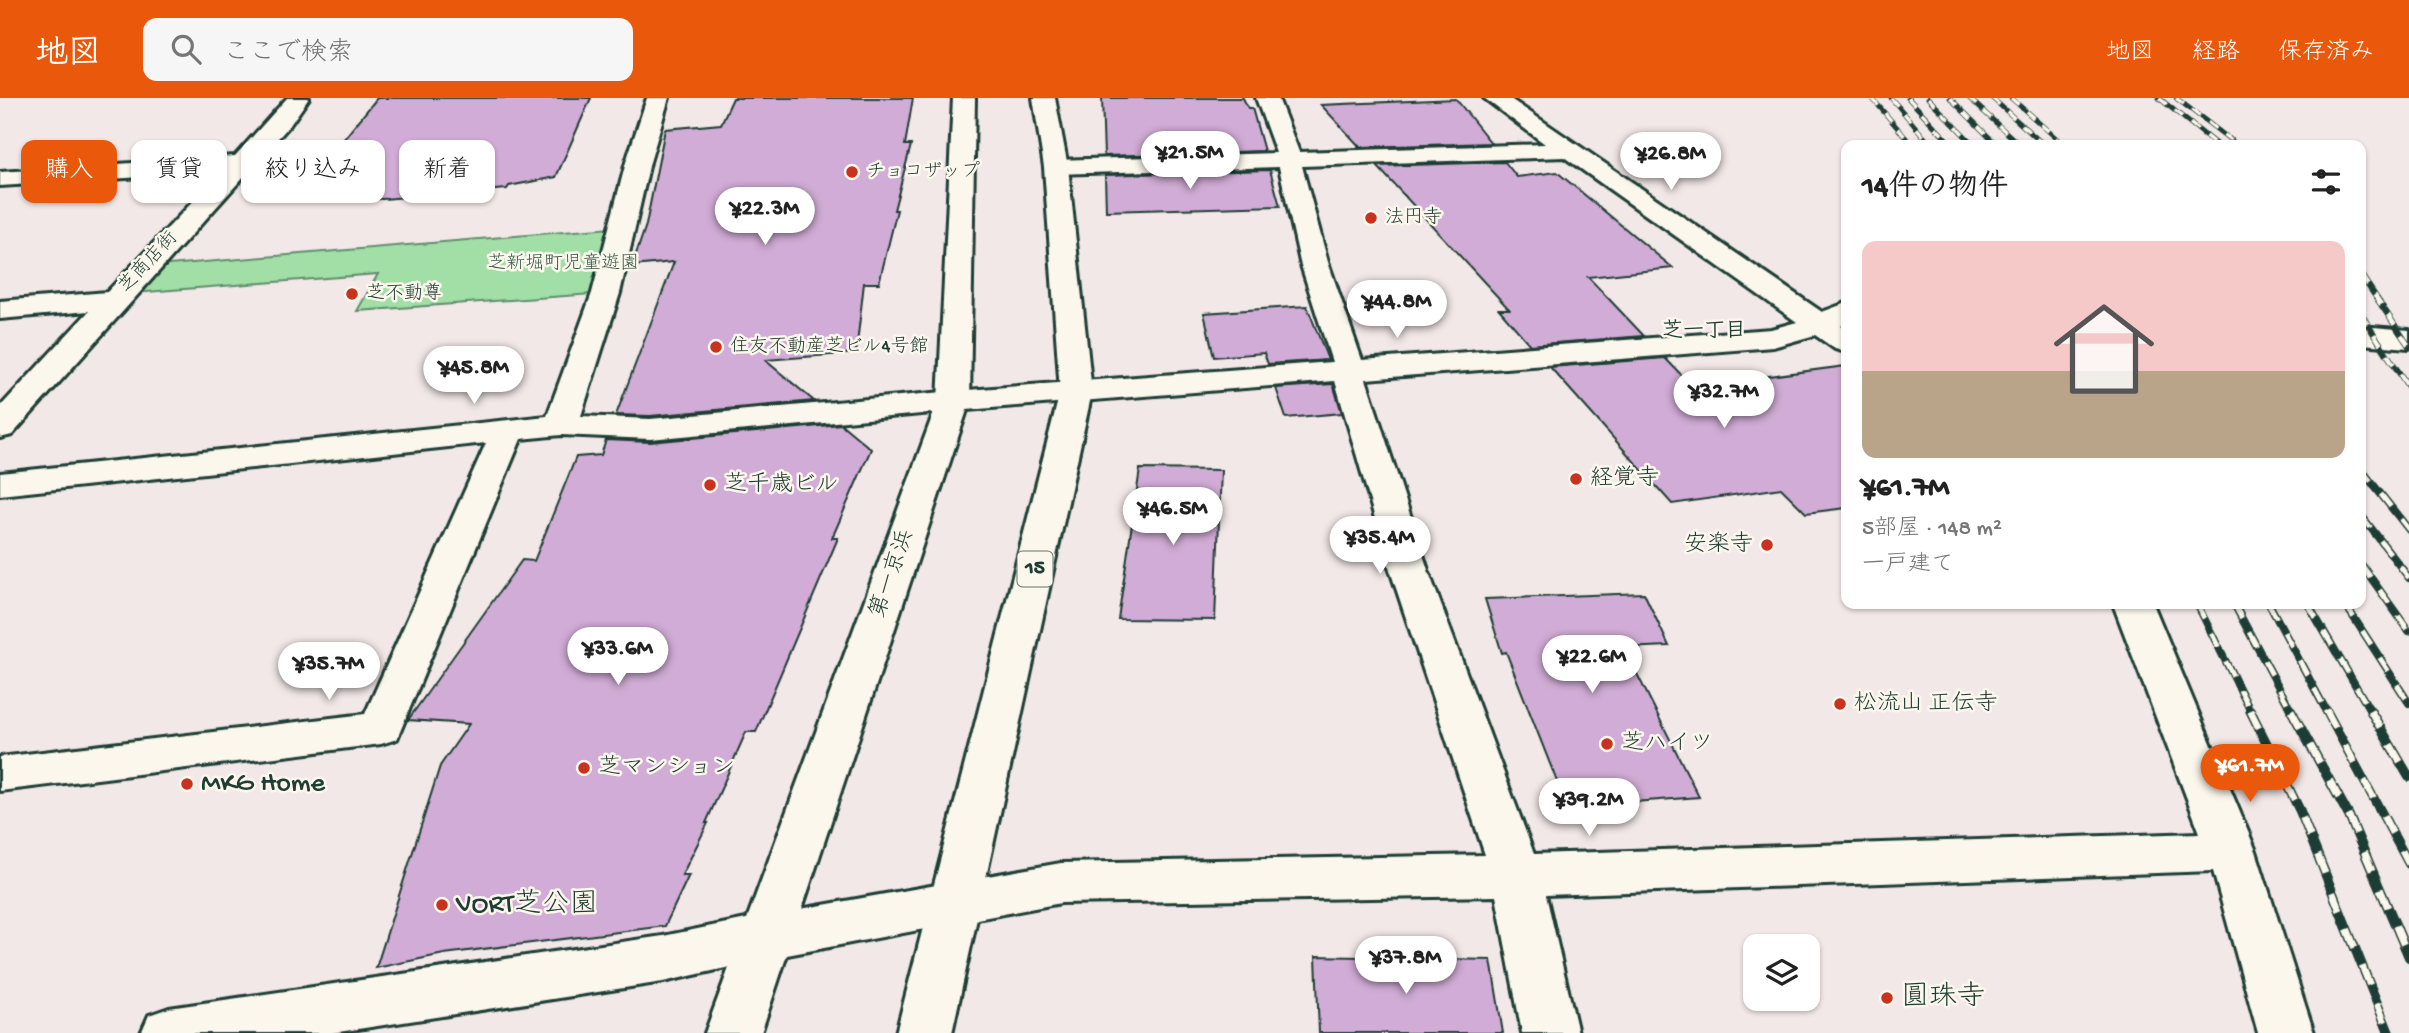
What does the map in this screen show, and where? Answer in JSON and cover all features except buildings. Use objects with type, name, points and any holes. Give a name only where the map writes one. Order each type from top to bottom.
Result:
[{"type":"main road","name":"芝商店街","points":[[263,140],[298,98]]},
{"type":"main road","points":[[561,425],[607,293],[638,162],[658,98]]},
{"type":"main road","name":"第一京浜","points":[[733,1033],[954,401],[964,98]]},
{"type":"main road","name":"15","points":[[924,1033],[1076,392],[1056,167],[1044,98]]},
{"type":"main road","points":[[1267,98],[1278,117],[1304,225],[1409,570],[1517,876],[1550,1033]]},
{"type":"main road","points":[[1495,98],[1833,318]]},
{"type":"main road","points":[[1056,167],[1570,149]]},
{"type":"main road","points":[[0,179],[241,163]]},
{"type":"main road","name":"芝商店街","points":[[0,428],[241,164]]},
{"type":"main road","points":[[0,310],[115,300]]},
{"type":"main road","points":[[0,484],[561,425],[650,429],[954,401],[1773,338],[1833,318]]},
{"type":"main road","points":[[2366,336],[2409,340]]},
{"type":"main road","points":[[0,774],[381,728],[508,430]]},
{"type":"main road","points":[[2135,609],[2232,850],[2286,1033]]},
{"type":"main road","points":[[169,1033],[663,959],[766,937],[1061,883],[1517,876],[2232,850]]},
{"type":"green space","name":"芝新堀町児童遊園","points":[[623,227],[606,293],[357,311],[378,274],[120,294],[145,267]]},
{"type":"railway","points":[[1872,98],[1908,140]]},
{"type":"railway","points":[[1891,98],[1927,140]]},
{"type":"railway","points":[[1908,98],[1947,140]]},
{"type":"railway","points":[[1928,98],[1969,140]]},
{"type":"railway","points":[[1950,98],[1992,140]]},
{"type":"railway","points":[[1969,98],[2015,140]]},
{"type":"railway","points":[[1992,98],[2038,140]]},
{"type":"railway","points":[[2011,98],[2058,140]]},
{"type":"railway","points":[[2159,98],[2211,140]]},
{"type":"railway","points":[[2176,98],[2231,140]]},
{"type":"railway","points":[[2366,282],[2409,346]]},
{"type":"railway","points":[[2366,322],[2409,388]]},
{"type":"railway","points":[[2366,475],[2409,530]]},
{"type":"railway","points":[[2366,522],[2409,578]]},
{"type":"railway","points":[[2366,571],[2409,631]]},
{"type":"railway","points":[[2200,609],[2250,710]]},
{"type":"railway","points":[[2237,609],[2292,712]]},
{"type":"railway","points":[[2272,609],[2327,712]]},
{"type":"railway","points":[[2311,609],[2371,712]]},
{"type":"railway","points":[[2348,609],[2409,703]]},
{"type":"railway","points":[[2250,710],[2300,811],[2389,1033]]},
{"type":"railway","points":[[2291,710],[2349,816],[2409,957]]},
{"type":"railway","points":[[2326,710],[2409,864]]},
{"type":"railway","points":[[2370,710],[2409,777]]},
{"type":"place","name":"チョコザップ","points":[[852,172]]},
{"type":"place","name":"法円寺","points":[[1371,218]]},
{"type":"place","name":"芝不動尊","points":[[352,294]]},
{"type":"place","name":"住友不動産芝ビル4号館","points":[[716,347]]},
{"type":"place","name":"経覚寺","points":[[1576,479]]},
{"type":"place","name":"芝千歳ビル","points":[[710,485]]},
{"type":"place","name":"安楽寺","points":[[1767,545]]},
{"type":"place","name":"松流山 正伝寺","points":[[1840,704]]},
{"type":"place","name":"芝ハイツ","points":[[1607,744]]},
{"type":"place","name":"芝マンション","points":[[584,768]]},
{"type":"place","name":"MKG Home","points":[[187,784]]},
{"type":"place","name":"VORT芝公園","points":[[442,905]]},
{"type":"place","name":"圓珠寺","points":[[1887,998]]},
{"type":"district","name":"芝一丁目","points":[[1704,332]]}]
